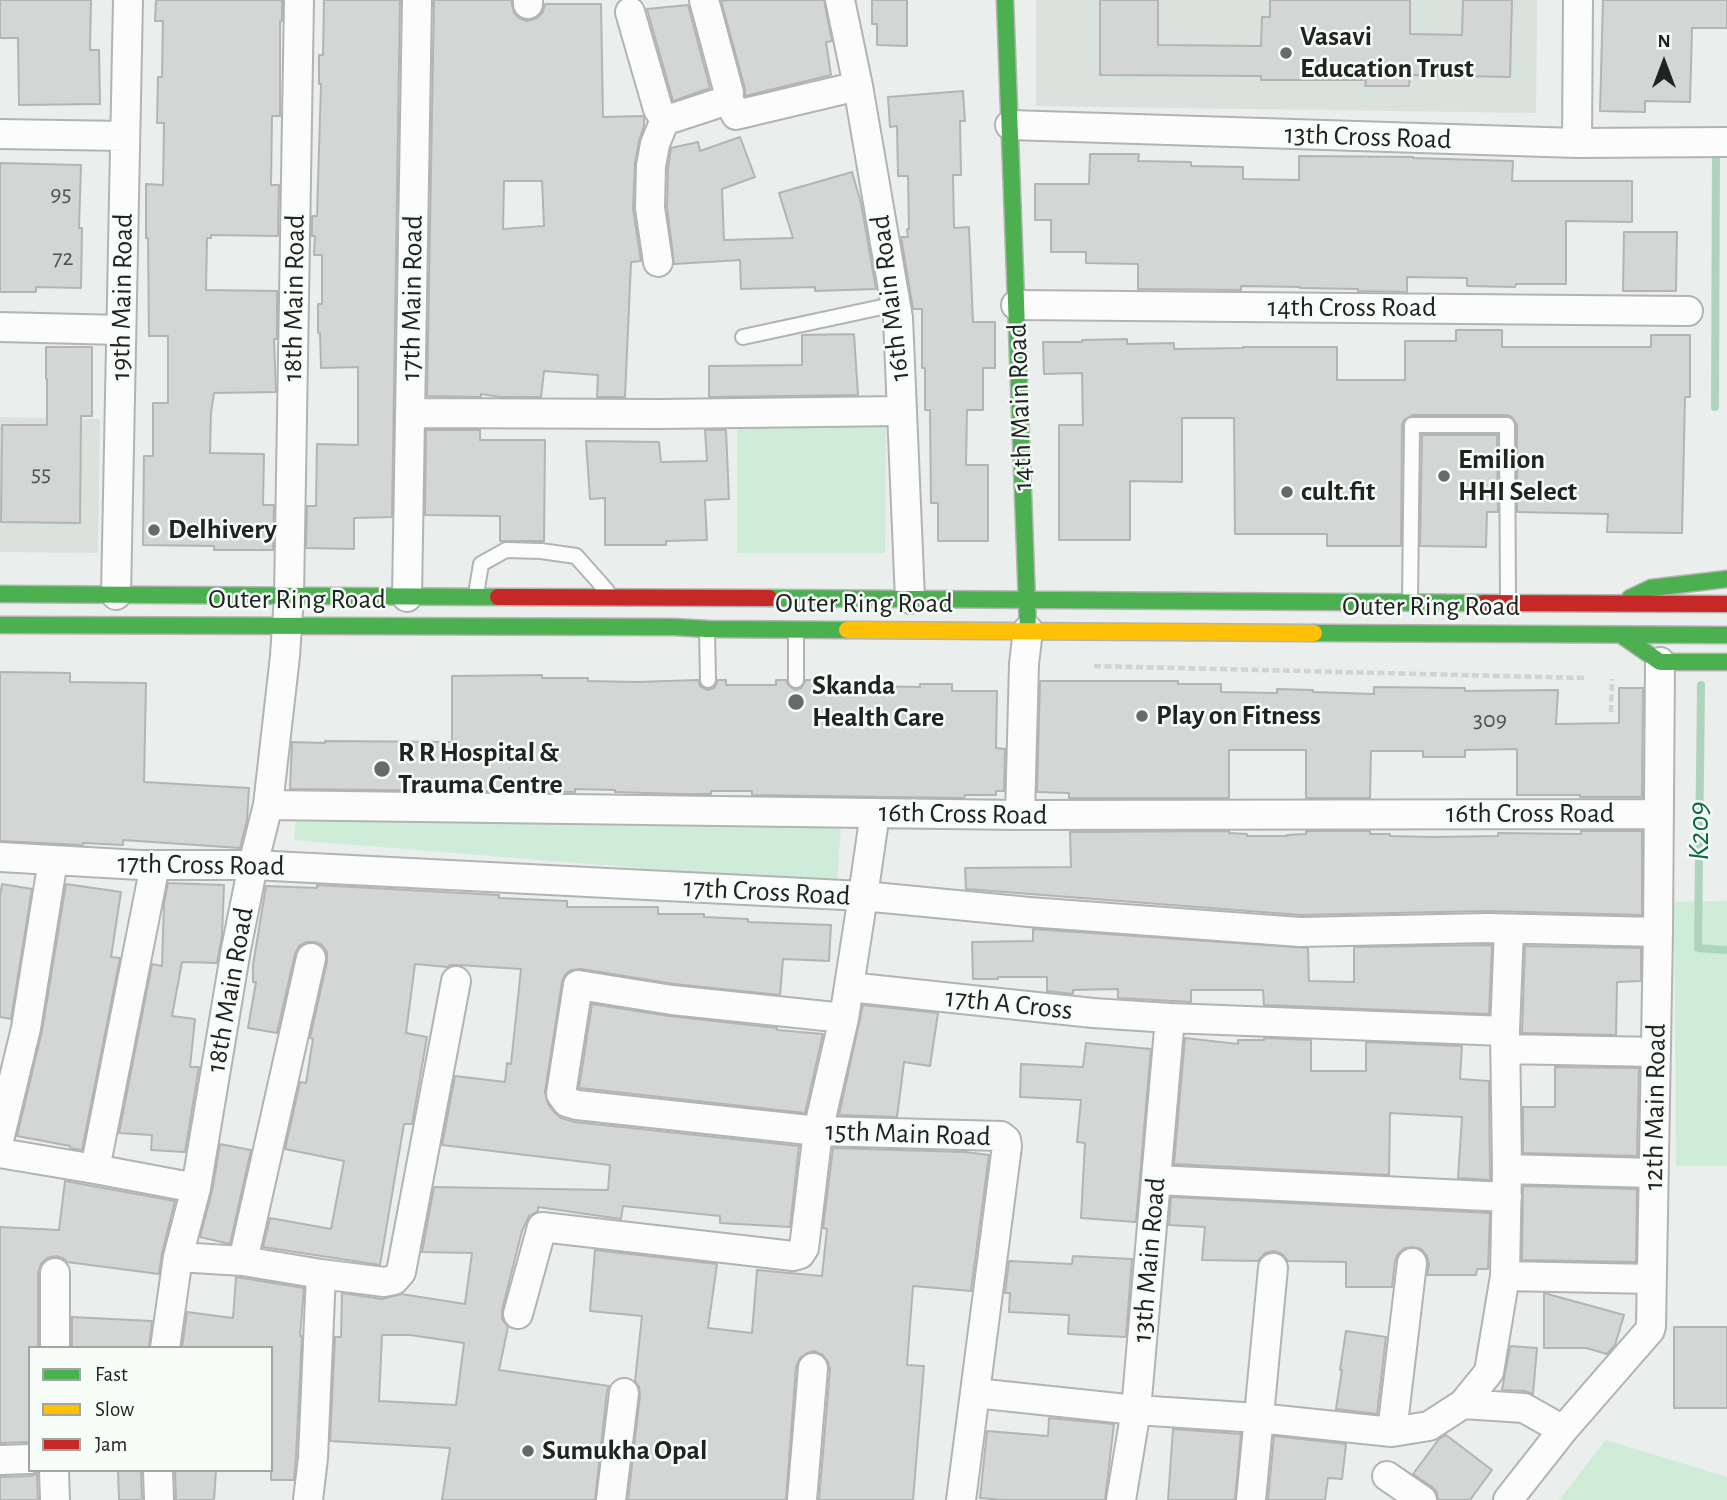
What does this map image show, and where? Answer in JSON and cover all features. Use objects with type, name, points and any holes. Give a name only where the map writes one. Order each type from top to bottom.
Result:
[{"type":"main road","name":"14th Main Road","points":[[1005,0],[1028,630]]},
{"type":"main road","name":"Outer Ring Road","points":[[1622,603],[1651,587],[1727,579]]},
{"type":"main road","name":"Outer Ring Road","points":[[0,594],[1727,604]]},
{"type":"main road","name":"Outer Ring Road","points":[[0,625],[1727,635]]},
{"type":"main road","points":[[1622,635],[1660,662],[1727,662]]},
{"type":"street","name":"19th Main Road","points":[[116,595],[128,0]]},
{"type":"street","name":"18th Main Road","points":[[165,1346],[178,1257],[196,1188],[236,948],[268,805],[285,656],[289,596],[299,0]]},
{"type":"street","name":"17th Main Road","points":[[407,597],[417,0]]},
{"type":"street","points":[[704,0],[729,93],[728,98],[736,114],[858,86]]},
{"type":"street","name":"16th Main Road","points":[[840,0],[858,86],[898,318],[910,599]]},
{"type":"street","points":[[1577,143],[1578,0]]},
{"type":"street","points":[[630,12],[661,114],[673,118],[726,101],[728,98]]},
{"type":"street","points":[[658,262],[650,208],[651,166],[655,144],[666,117]]},
{"type":"street","name":"13th Cross Road","points":[[1010,125],[1577,143],[1727,142]]},
{"type":"street","points":[[0,134],[125,136]]},
{"type":"street","name":"14th Cross Road","points":[[1016,305],[1688,311]]},
{"type":"street","points":[[0,327],[121,330]]},
{"type":"street","points":[[410,412],[660,414],[902,411]]},
{"type":"street","name":"14th Main Road","points":[[1020,815],[1024,664],[1028,630]]},
{"type":"street","name":"12th Main Road","points":[[1508,1500],[1563,1430],[1650,1330],[1652,1322],[1660,662]]},
{"type":"street","name":"16th Cross Road","points":[[268,805],[1020,815],[1658,814]]},
{"type":"street","points":[[875,813],[863,896],[1029,912],[1300,932],[1509,929],[1658,932]]},
{"type":"street","name":"17th Cross Road","points":[[0,857],[155,864],[253,864],[863,896],[844,1018],[818,1131],[804,1248],[800,1254],[793,1256],[542,1227],[518,1314]]},
{"type":"street","points":[[0,1136],[26,1028],[53,860]]},
{"type":"street","points":[[95,1168],[155,864]]},
{"type":"street","points":[[975,1393],[1392,1432],[1429,1426],[1463,1404],[1489,1372],[1505,1276],[1509,929]]},
{"type":"street","points":[[243,1261],[311,958]]},
{"type":"street","points":[[178,1257],[243,1261],[321,1275],[384,1282],[394,1280],[401,1272],[456,981]]},
{"type":"street","name":"15th Main Road","points":[[844,1018],[672,1000],[578,985],[561,1094],[567,1102],[577,1105],[818,1131],[1001,1136],[1006,1140],[961,1500]]},
{"type":"street","name":"17th A Cross","points":[[849,987],[1080,1012],[1656,1052]]},
{"type":"street","name":"13th Main Road","points":[[1121,1500],[1136,1410],[1170,1018]]},
{"type":"street","points":[[0,1153],[196,1188]]},
{"type":"street","points":[[1507,1169],[1653,1173]]},
{"type":"street","points":[[1156,1180],[1507,1197]]},
{"type":"street","points":[[1392,1432],[1412,1263]]},
{"type":"street","points":[[1251,1500],[1273,1268]]},
{"type":"street","points":[[55,1273],[55,1346]]},
{"type":"street","points":[[308,1500],[313,1458],[321,1275]]},
{"type":"street","points":[[1505,1276],[1652,1279]]},
{"type":"street","points":[[802,1500],[813,1368]]},
{"type":"street","points":[[611,1500],[624,1393]]},
{"type":"street","points":[[1463,1404],[1524,1408],[1563,1430]]},
{"type":"street","points":[[0,1460],[28,1460]]},
{"type":"street","points":[[54,1472],[55,1500]]},
{"type":"street","points":[[158,1472],[159,1500]]},
{"type":"street","points":[[1387,1476],[1422,1500]]},
{"type":"lane","points":[[743,337],[896,304]]},
{"type":"lane","points":[[1410,601],[1412,425],[1507,425],[1508,602]]},
{"type":"lane","points":[[475,597],[481,564],[506,550],[576,556],[613,597]]},
{"type":"lane","points":[[707,629],[708,680]]},
{"type":"lane","points":[[796,629],[796,680]]},
{"type":"path","points":[[1085,666],[1586,678]]},
{"type":"path","points":[[1611,712],[1612,679]]},
{"type":"shaded area","name":"Vasavi Education Trust","points":[[1036,0],[1537,0],[1536,113],[1036,106]]},
{"type":"shaded area","points":[[0,417],[100,419],[98,553],[0,552]]},
{"type":"green space","points":[[737,425],[886,425],[885,553],[737,553]]},
{"type":"green space","points":[[296,815],[841,825],[837,884],[294,840]]},
{"type":"green space","points":[[1727,901],[1727,1166],[1676,1166],[1674,902]]},
{"type":"green space","points":[[1606,1440],[1727,1477],[1727,1500],[1559,1500]]},
{"type":"building","points":[[0,0],[91,0],[90,50],[99,50],[100,104],[19,105],[18,38],[0,38]]},
{"type":"building","points":[[156,0],[282,0],[280,116],[272,116],[271,185],[279,185],[278,236],[211,235],[211,238],[207,238],[206,290],[277,291],[277,339],[274,339],[276,392],[214,393],[210,453],[264,454],[263,505],[274,505],[273,550],[214,550],[214,546],[143,545],[144,456],[153,456],[153,403],[168,403],[168,336],[149,336],[146,238],[146,184],[163,185],[164,123],[157,123],[158,77],[162,77],[163,21],[155,21]]},
{"type":"building","points":[[324,0],[400,0],[392,517],[354,518],[354,549],[306,548],[307,506],[316,506],[317,444],[358,445],[358,367],[321,368],[318,333],[318,304],[322,304],[322,255],[314,255],[312,216],[317,216],[321,84],[319,55],[323,55]]},
{"type":"building","points":[[434,0],[511,0],[514,13],[527,21],[537,18],[543,12],[545,4],[601,4],[603,117],[644,118],[635,163],[633,208],[641,261],[631,262],[625,397],[597,397],[598,375],[544,371],[541,397],[481,394],[481,397],[427,396]],"holes":[[[504,181],[542,181],[544,226],[503,229]]]},
{"type":"building","points":[[824,0],[832,41],[826,42],[831,75],[745,96],[721,1]]},
{"type":"building","points":[[872,0],[907,0],[907,46],[877,45],[877,24],[872,24]]},
{"type":"building","points":[[1100,0],[1158,0],[1158,45],[1261,46],[1262,17],[1270,17],[1270,0],[1410,0],[1410,34],[1462,35],[1463,0],[1512,0],[1510,77],[1410,75],[1409,86],[1365,86],[1366,80],[1100,75]]},
{"type":"building","points":[[1603,0],[1727,0],[1727,28],[1692,28],[1690,102],[1645,101],[1645,112],[1600,111]]},
{"type":"building","points":[[688,5],[710,88],[673,101],[647,9]]},
{"type":"building","points":[[963,91],[965,121],[960,121],[961,175],[953,175],[954,228],[969,227],[973,322],[995,322],[995,368],[983,368],[983,410],[967,410],[966,465],[988,465],[988,541],[938,541],[938,503],[931,503],[930,410],[925,410],[922,309],[913,309],[901,237],[908,237],[909,229],[908,176],[898,176],[897,126],[890,127],[888,97]]},
{"type":"building","points":[[740,137],[755,177],[722,189],[724,240],[793,238],[779,193],[852,172],[861,203],[876,289],[741,289],[740,260],[674,264],[667,207],[671,148],[698,142],[700,151]]},
{"type":"building","points":[[1090,154],[1139,154],[1138,161],[1243,167],[1243,179],[1299,180],[1299,156],[1513,161],[1512,181],[1632,181],[1632,222],[1566,221],[1566,284],[1467,286],[1467,278],[1407,277],[1407,292],[1241,286],[1241,290],[1138,289],[1138,264],[1086,263],[1086,252],[1051,252],[1051,220],[1035,220],[1035,184],[1089,184]]},
{"type":"building","points":[[0,163],[81,165],[81,288],[36,287],[36,292],[0,292]]},
{"type":"building","points":[[1624,232],[1677,232],[1676,291],[1623,291]]},
{"type":"building","points":[[1456,330],[1502,330],[1502,347],[1651,347],[1651,335],[1690,335],[1690,397],[1685,397],[1682,533],[1607,532],[1608,514],[1517,512],[1517,425],[1512,417],[1412,415],[1404,420],[1402,425],[1401,546],[1327,546],[1327,534],[1235,534],[1234,418],[1182,418],[1182,482],[1130,481],[1130,540],[1059,540],[1059,425],[1083,425],[1082,373],[1044,374],[1043,342],[1127,339],[1127,344],[1174,343],[1174,349],[1337,347],[1337,380],[1405,380],[1405,341],[1456,341]]},
{"type":"building","points":[[854,334],[858,395],[709,397],[709,366],[802,365],[802,335]]},
{"type":"building","points":[[46,347],[92,347],[92,416],[81,416],[80,523],[1,522],[2,425],[47,425]]},
{"type":"building","points":[[426,430],[480,430],[480,440],[545,440],[544,541],[500,541],[500,516],[425,515]]},
{"type":"building","points":[[705,430],[726,430],[729,499],[705,500],[707,540],[666,541],[666,545],[605,545],[605,498],[590,499],[586,441],[659,442],[661,462],[707,461]]},
{"type":"building","points":[[1422,435],[1497,435],[1498,512],[1487,512],[1486,547],[1420,546]]},
{"type":"building","points":[[0,672],[70,673],[70,682],[146,683],[144,782],[249,788],[247,820],[240,848],[123,840],[123,845],[0,841]]},
{"type":"building","points":[[542,675],[542,678],[588,678],[588,681],[698,680],[700,686],[708,690],[714,688],[718,680],[726,680],[726,685],[776,685],[776,680],[786,680],[795,690],[801,688],[806,680],[817,680],[863,683],[863,686],[920,687],[920,684],[952,684],[952,691],[997,691],[996,748],[1005,749],[1004,791],[996,791],[996,795],[965,795],[964,798],[752,795],[752,791],[679,794],[575,789],[575,792],[290,789],[292,742],[452,742],[452,676]]},
{"type":"building","points":[[1040,681],[1178,681],[1178,684],[1221,684],[1221,692],[1277,693],[1277,689],[1374,694],[1374,687],[1465,688],[1465,691],[1558,690],[1556,724],[1619,723],[1619,688],[1643,688],[1642,797],[1517,795],[1516,749],[1465,750],[1465,757],[1423,757],[1423,751],[1371,751],[1370,798],[1306,798],[1306,750],[1229,750],[1229,798],[1069,798],[1069,793],[1037,792]]},
{"type":"building","points":[[1229,831],[1247,836],[1287,836],[1306,834],[1306,831],[1370,831],[1370,834],[1390,836],[1432,837],[1498,836],[1498,833],[1581,834],[1581,831],[1642,831],[1642,915],[1488,911],[1300,915],[966,889],[965,868],[1071,867],[1070,832]]},
{"type":"building","points":[[168,883],[224,885],[222,936],[217,963],[182,962],[172,1016],[195,1019],[190,1067],[199,1067],[185,1152],[151,1150],[152,1135],[119,1133],[152,964],[162,966],[164,903]]},
{"type":"building","points":[[2,884],[32,889],[11,1019],[0,1017]]},
{"type":"building","points":[[66,884],[121,892],[111,957],[120,958],[82,1150],[17,1136],[42,1031]]},
{"type":"building","points":[[317,885],[499,895],[499,898],[567,901],[567,907],[658,907],[658,914],[704,914],[704,917],[748,919],[748,922],[831,925],[829,961],[783,959],[780,995],[674,984],[581,969],[571,970],[562,982],[545,1092],[548,1104],[561,1118],[575,1122],[799,1146],[790,1227],[720,1223],[720,1216],[623,1206],[621,1219],[538,1207],[538,1211],[529,1216],[522,1231],[502,1310],[502,1319],[508,1327],[499,1370],[609,1386],[595,1500],[442,1500],[450,1448],[330,1441],[335,1337],[341,1337],[342,1293],[382,1299],[401,1294],[465,1304],[472,1253],[422,1252],[434,1187],[608,1190],[610,1165],[442,1145],[455,1076],[505,1082],[507,1063],[511,1064],[521,969],[415,964],[406,1033],[427,1037],[412,1124],[404,1124],[380,1265],[263,1247],[270,1218],[331,1229],[344,1161],[285,1149],[300,1082],[306,1083],[313,1039],[310,1038],[327,962],[327,952],[322,945],[307,942],[299,946],[277,1033],[248,1028],[256,982],[253,982],[253,965],[266,886],[317,888]],"holes":[[[382,1335],[410,1335],[464,1343],[456,1405],[379,1401]]]},
{"type":"building","points":[[1033,929],[1308,948],[1309,981],[1354,982],[1354,947],[1492,945],[1489,1014],[1264,1005],[1263,990],[1191,990],[1191,1002],[1118,998],[1118,989],[1073,990],[1073,994],[1047,991],[1047,977],[973,979],[972,942],[1033,941]]},
{"type":"building","points":[[1525,946],[1641,948],[1641,981],[1617,982],[1616,1035],[1522,1033]]},
{"type":"building","points":[[592,1004],[823,1034],[805,1113],[579,1088]]},
{"type":"building","points":[[863,1005],[938,1013],[930,1066],[904,1062],[897,1117],[839,1115]]},
{"type":"building","points":[[1185,1038],[1238,1044],[1238,1040],[1264,1038],[1311,1040],[1311,1071],[1366,1071],[1366,1042],[1462,1046],[1460,1079],[1489,1081],[1490,1180],[1458,1178],[1462,1117],[1390,1113],[1389,1175],[1174,1164]]},
{"type":"building","points":[[1086,1043],[1151,1049],[1136,1222],[1081,1218],[1085,1143],[1077,1142],[1081,1100],[1020,1097],[1021,1064],[1083,1067]]},
{"type":"building","points":[[1555,1067],[1639,1068],[1637,1156],[1523,1153],[1523,1107],[1555,1107]]},
{"type":"building","points":[[220,1144],[251,1150],[230,1244],[200,1237]]},
{"type":"building","points":[[833,1148],[989,1155],[971,1291],[913,1286],[907,1365],[924,1366],[913,1500],[819,1500],[830,1369],[823,1355],[814,1351],[800,1358],[796,1367],[786,1500],[628,1500],[640,1395],[635,1381],[642,1316],[590,1311],[595,1250],[717,1264],[708,1328],[752,1333],[757,1270],[822,1276],[827,1229],[823,1228]]},
{"type":"building","points":[[65,1181],[175,1201],[159,1274],[67,1262],[56,1256],[47,1258],[41,1264],[38,1273],[38,1346],[28,1346],[28,1442],[0,1443],[0,1227],[59,1230]]},
{"type":"building","points":[[1523,1186],[1637,1189],[1636,1262],[1522,1260]]},
{"type":"building","points":[[1171,1197],[1490,1213],[1488,1269],[1477,1269],[1476,1275],[1427,1275],[1427,1256],[1421,1249],[1405,1248],[1395,1261],[1392,1287],[1346,1287],[1346,1262],[1288,1261],[1282,1254],[1274,1251],[1265,1253],[1258,1261],[1202,1260],[1205,1227],[1169,1225]]},
{"type":"building","points":[[1073,1256],[1132,1259],[1126,1337],[1068,1334],[1069,1315],[1009,1312],[1010,1293],[1005,1293],[1009,1261],[1072,1264]]},
{"type":"building","points":[[236,1277],[304,1288],[294,1480],[271,1480],[273,1346],[182,1346],[187,1312],[233,1318]]},
{"type":"building","points":[[1544,1293],[1624,1315],[1615,1345],[1607,1354],[1586,1348],[1544,1348]]},
{"type":"building","points":[[72,1317],[152,1321],[149,1346],[72,1346]]},
{"type":"building","points":[[1674,1327],[1727,1327],[1727,1408],[1674,1408]]},
{"type":"building","points":[[1346,1331],[1386,1337],[1377,1414],[1336,1409]]},
{"type":"building","points":[[1510,1346],[1537,1348],[1533,1394],[1502,1390]]},
{"type":"building","points":[[1049,1418],[1114,1424],[1105,1500],[980,1498],[987,1431],[1048,1436]]},
{"type":"building","points":[[1173,1429],[1241,1434],[1235,1500],[1168,1500]]},
{"type":"building","points":[[1446,1435],[1492,1470],[1470,1500],[1438,1500],[1437,1492],[1413,1474],[1439,1439]]},
{"type":"building","points":[[1274,1436],[1346,1444],[1342,1479],[1328,1478],[1325,1500],[1268,1500]]},
{"type":"building","points":[[118,1472],[141,1472],[142,1500],[119,1500]]},
{"type":"building","points":[[175,1472],[216,1472],[214,1500],[176,1500]]},
{"type":"building","points":[[37,1474],[38,1500],[0,1500],[0,1477]]},
{"type":"waterway","name":"K209","points":[[1715,407],[1716,154]]},
{"type":"waterway","name":"K209","points":[[1701,685],[1698,948],[1727,950]]},
{"type":"traffic: fast","points":[[1005,0],[1028,630]]},
{"type":"traffic: fast","points":[[1630,598],[1651,588],[1727,579]]},
{"type":"traffic: fast","points":[[0,594],[498,597]]},
{"type":"traffic: fast","points":[[769,598],[1484,603]]},
{"type":"traffic: fast","points":[[0,625],[847,630]]},
{"type":"traffic: fast","points":[[1314,633],[1727,635]]},
{"type":"traffic: fast","points":[[1621,635],[1660,662],[1727,662]]},
{"type":"traffic: slow","points":[[847,630],[1314,633]]},
{"type":"traffic: jam","points":[[498,597],[769,598]]},
{"type":"traffic: jam","points":[[1484,603],[1727,604]]},
{"type":"place","name":"Vasavi Education Trust","points":[[1286,53]]},
{"type":"place","name":"Emilion HHI Select","points":[[1444,476]]},
{"type":"place","name":"cult.fit","points":[[1287,492]]},
{"type":"place","name":"Delhivery","points":[[154,530]]},
{"type":"place","name":"Skanda Health Care","points":[[796,702]]},
{"type":"place","name":"Play on Fitness","points":[[1142,716]]},
{"type":"place","name":"R R Hospital & Trauma Centre","points":[[382,769]]},
{"type":"place","name":"Sumukha Opal","points":[[528,1451]]}]
